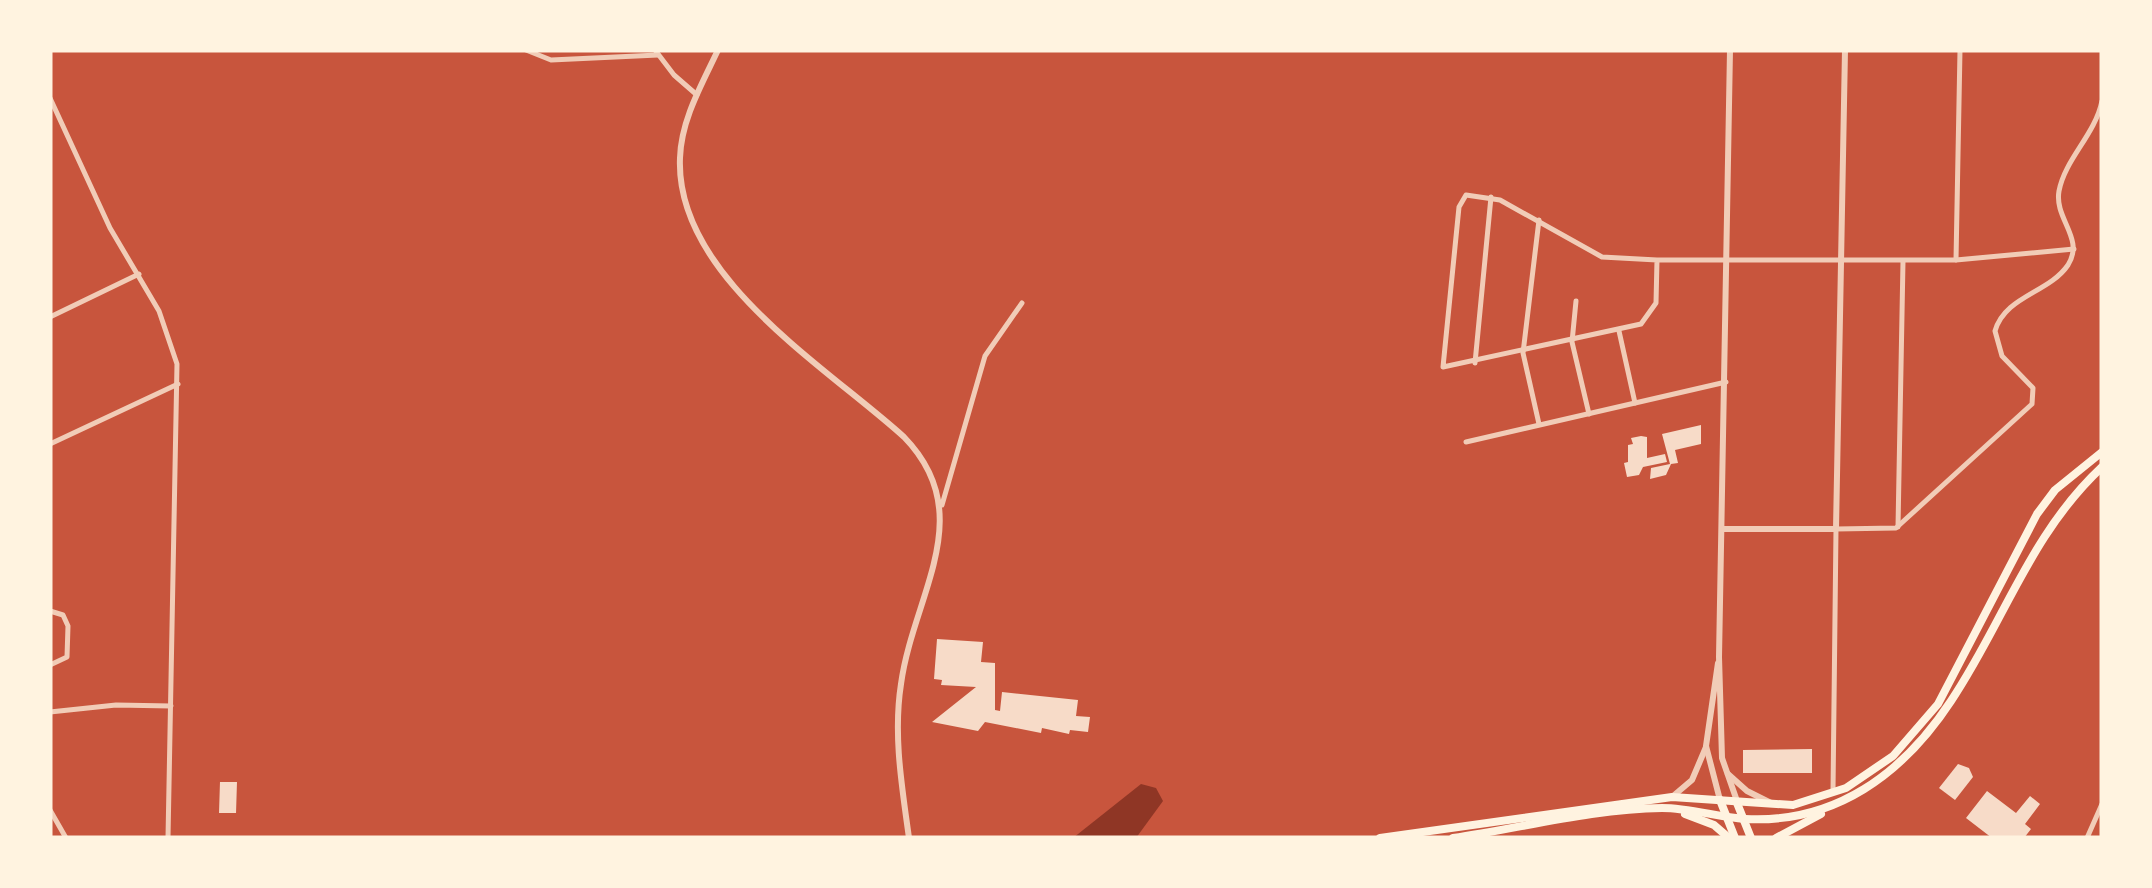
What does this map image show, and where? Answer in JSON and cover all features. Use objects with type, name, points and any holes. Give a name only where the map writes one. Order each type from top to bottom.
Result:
[{"type":"main road","points":[[1380,838],[1672,797],[1777,806],[1833,794],[1881,766],[1934,710],[2040,509],[2102,452]]},
{"type":"main road","points":[[1776,838],[1880,779],[1930,730],[1964,681],[2031,552],[2102,467]]},
{"type":"main road","points":[[1720,800],[1732,838]]},
{"type":"main road","points":[[1737,803],[1750,838]]},
{"type":"main road","points":[[1452,838],[1588,815],[1667,808],[1743,819],[1791,817],[1833,807]]},
{"type":"main road","points":[[1667,808],[1709,823],[1732,838]]},
{"type":"street","points":[[526,50],[551,60],[657,53],[698,95]]},
{"type":"street","points":[[718,50],[683,135],[680,168],[692,214],[715,264],[747,303],[910,443],[936,481],[942,505]]},
{"type":"street","points":[[1730,50],[1720,746],[1737,803]]},
{"type":"street","points":[[1833,794],[1845,50]]},
{"type":"street","points":[[1956,260],[1960,50]]},
{"type":"street","points":[[50,98],[110,228],[139,274],[170,336],[178,384],[168,838]]},
{"type":"street","points":[[1724,529],[1898,526],[2032,404],[2033,388],[1998,349],[1996,327],[2010,307],[2060,274],[2074,250],[2058,194],[2092,131],[2102,101]]},
{"type":"street","points":[[1658,260],[1654,311],[1641,324],[1447,369],[1442,365],[1460,202],[1468,194],[1492,197],[1602,257],[1903,261],[2074,250]]},
{"type":"street","points":[[1476,362],[1492,197]]},
{"type":"street","points":[[1539,220],[1523,353],[1539,424]]},
{"type":"street","points":[[1898,526],[1903,261]]},
{"type":"street","points":[[50,316],[139,274]]},
{"type":"street","points":[[1576,302],[1572,342],[1589,414]]},
{"type":"street","points":[[909,838],[900,767],[899,697],[936,552],[942,505],[985,356],[1022,303]]},
{"type":"street","points":[[1619,331],[1635,403]]},
{"type":"street","points":[[1466,442],[1726,382]]},
{"type":"street","points":[[50,444],[178,384]]},
{"type":"street","points":[[50,611],[63,615],[68,626],[67,658],[50,666]]},
{"type":"street","points":[[1672,797],[1692,780],[1706,746],[1710,699],[1720,657]]},
{"type":"street","points":[[50,712],[116,705],[171,706]]},
{"type":"street","points":[[1706,746],[1720,800]]},
{"type":"street","points":[[1726,771],[1747,791],[1777,806]]},
{"type":"street","points":[[2087,838],[2102,804]]},
{"type":"street","points":[[50,810],[66,838]]},
{"type":"shaded area","points":[[1141,784],[1156,788],[1163,801],[1136,838],[1073,838]]},
{"type":"building","points":[[1701,425],[1701,444],[1675,450],[1678,463],[1671,464],[1666,475],[1650,479],[1651,468],[1670,464],[1662,434]]},
{"type":"building","points":[[1647,437],[1647,458],[1665,454],[1667,462],[1643,467],[1639,475],[1627,477],[1624,463],[1628,462],[1628,445],[1633,444],[1631,438]]},
{"type":"building","points":[[937,639],[983,642],[981,662],[995,663],[995,710],[1000,711],[1002,692],[1078,700],[1076,716],[1090,717],[1088,732],[1070,730],[1069,734],[1042,728],[1041,733],[985,722],[978,731],[932,722],[976,687],[941,685],[942,680],[934,679]]},
{"type":"building","points":[[1812,749],[1812,773],[1743,773],[1743,750]]},
{"type":"building","points":[[1958,764],[1969,768],[1973,777],[1955,800],[1939,788]]},
{"type":"building","points":[[220,782],[237,782],[236,813],[219,813]]},
{"type":"building","points":[[1987,791],[2016,813],[2030,796],[2040,804],[2025,824],[2031,829],[2024,838],[1992,838],[1966,818]]}]
